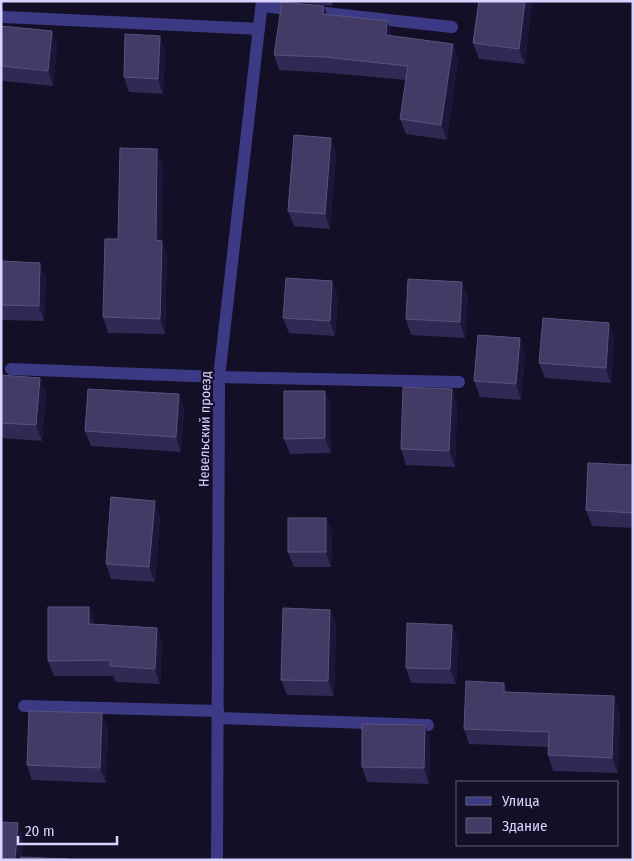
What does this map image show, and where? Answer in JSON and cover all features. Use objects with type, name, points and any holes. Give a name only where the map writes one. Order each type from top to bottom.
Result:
[{"type":"street","points":[[262,4],[452,27]]},
{"type":"street","name":"Невельский проезд","points":[[217,860],[220,377],[262,4]]},
{"type":"street","points":[[4,17],[259,29]]},
{"type":"street","points":[[11,369],[220,377],[459,382]]},
{"type":"street","points":[[24,706],[428,725]]},
{"type":"building","points":[[479,1],[525,1],[519,49],[473,43]]},
{"type":"building","points":[[282,2],[324,6],[323,14],[387,21],[386,35],[453,44],[441,125],[400,119],[408,66],[324,57],[274,55]]},
{"type":"building","points":[[1,26],[52,31],[48,71],[1,66]]},
{"type":"building","points":[[125,34],[160,36],[158,79],[124,77]]},
{"type":"building","points":[[294,135],[331,138],[325,214],[288,211]]},
{"type":"building","points":[[120,148],[157,149],[156,240],[162,241],[160,319],[103,317],[105,239],[118,239]]},
{"type":"building","points":[[1,261],[40,263],[39,306],[1,305]]},
{"type":"building","points":[[286,278],[332,281],[330,321],[283,318]]},
{"type":"building","points":[[408,279],[462,282],[460,322],[406,319]]},
{"type":"building","points":[[543,318],[609,323],[606,368],[539,363]]},
{"type":"building","points":[[478,335],[520,338],[516,384],[474,381]]},
{"type":"building","points":[[1,375],[40,378],[36,425],[1,423]]},
{"type":"building","points":[[403,387],[452,389],[449,451],[401,449]]},
{"type":"building","points":[[88,389],[179,394],[176,437],[85,431]]},
{"type":"building","points":[[284,391],[325,391],[325,438],[284,439]]},
{"type":"building","points":[[588,463],[633,465],[633,513],[586,510]]},
{"type":"building","points":[[111,497],[155,501],[149,567],[106,564]]},
{"type":"building","points":[[288,518],[326,518],[326,552],[288,552]]},
{"type":"building","points":[[48,607],[89,607],[89,624],[157,628],[155,669],[110,666],[110,660],[48,661]]},
{"type":"building","points":[[283,608],[330,610],[328,681],[281,680]]},
{"type":"building","points":[[407,623],[452,625],[450,669],[406,668]]},
{"type":"building","points":[[466,681],[504,683],[504,692],[614,696],[612,758],[548,755],[549,732],[464,729]]},
{"type":"building","points":[[29,711],[102,713],[100,768],[27,765]]},
{"type":"building","points":[[362,724],[425,725],[424,768],[362,767]]},
{"type":"building","points":[[1,822],[18,823],[15,860],[1,860]]},
{"type":"building","points":[[21,857],[68,859],[21,860]]}]
